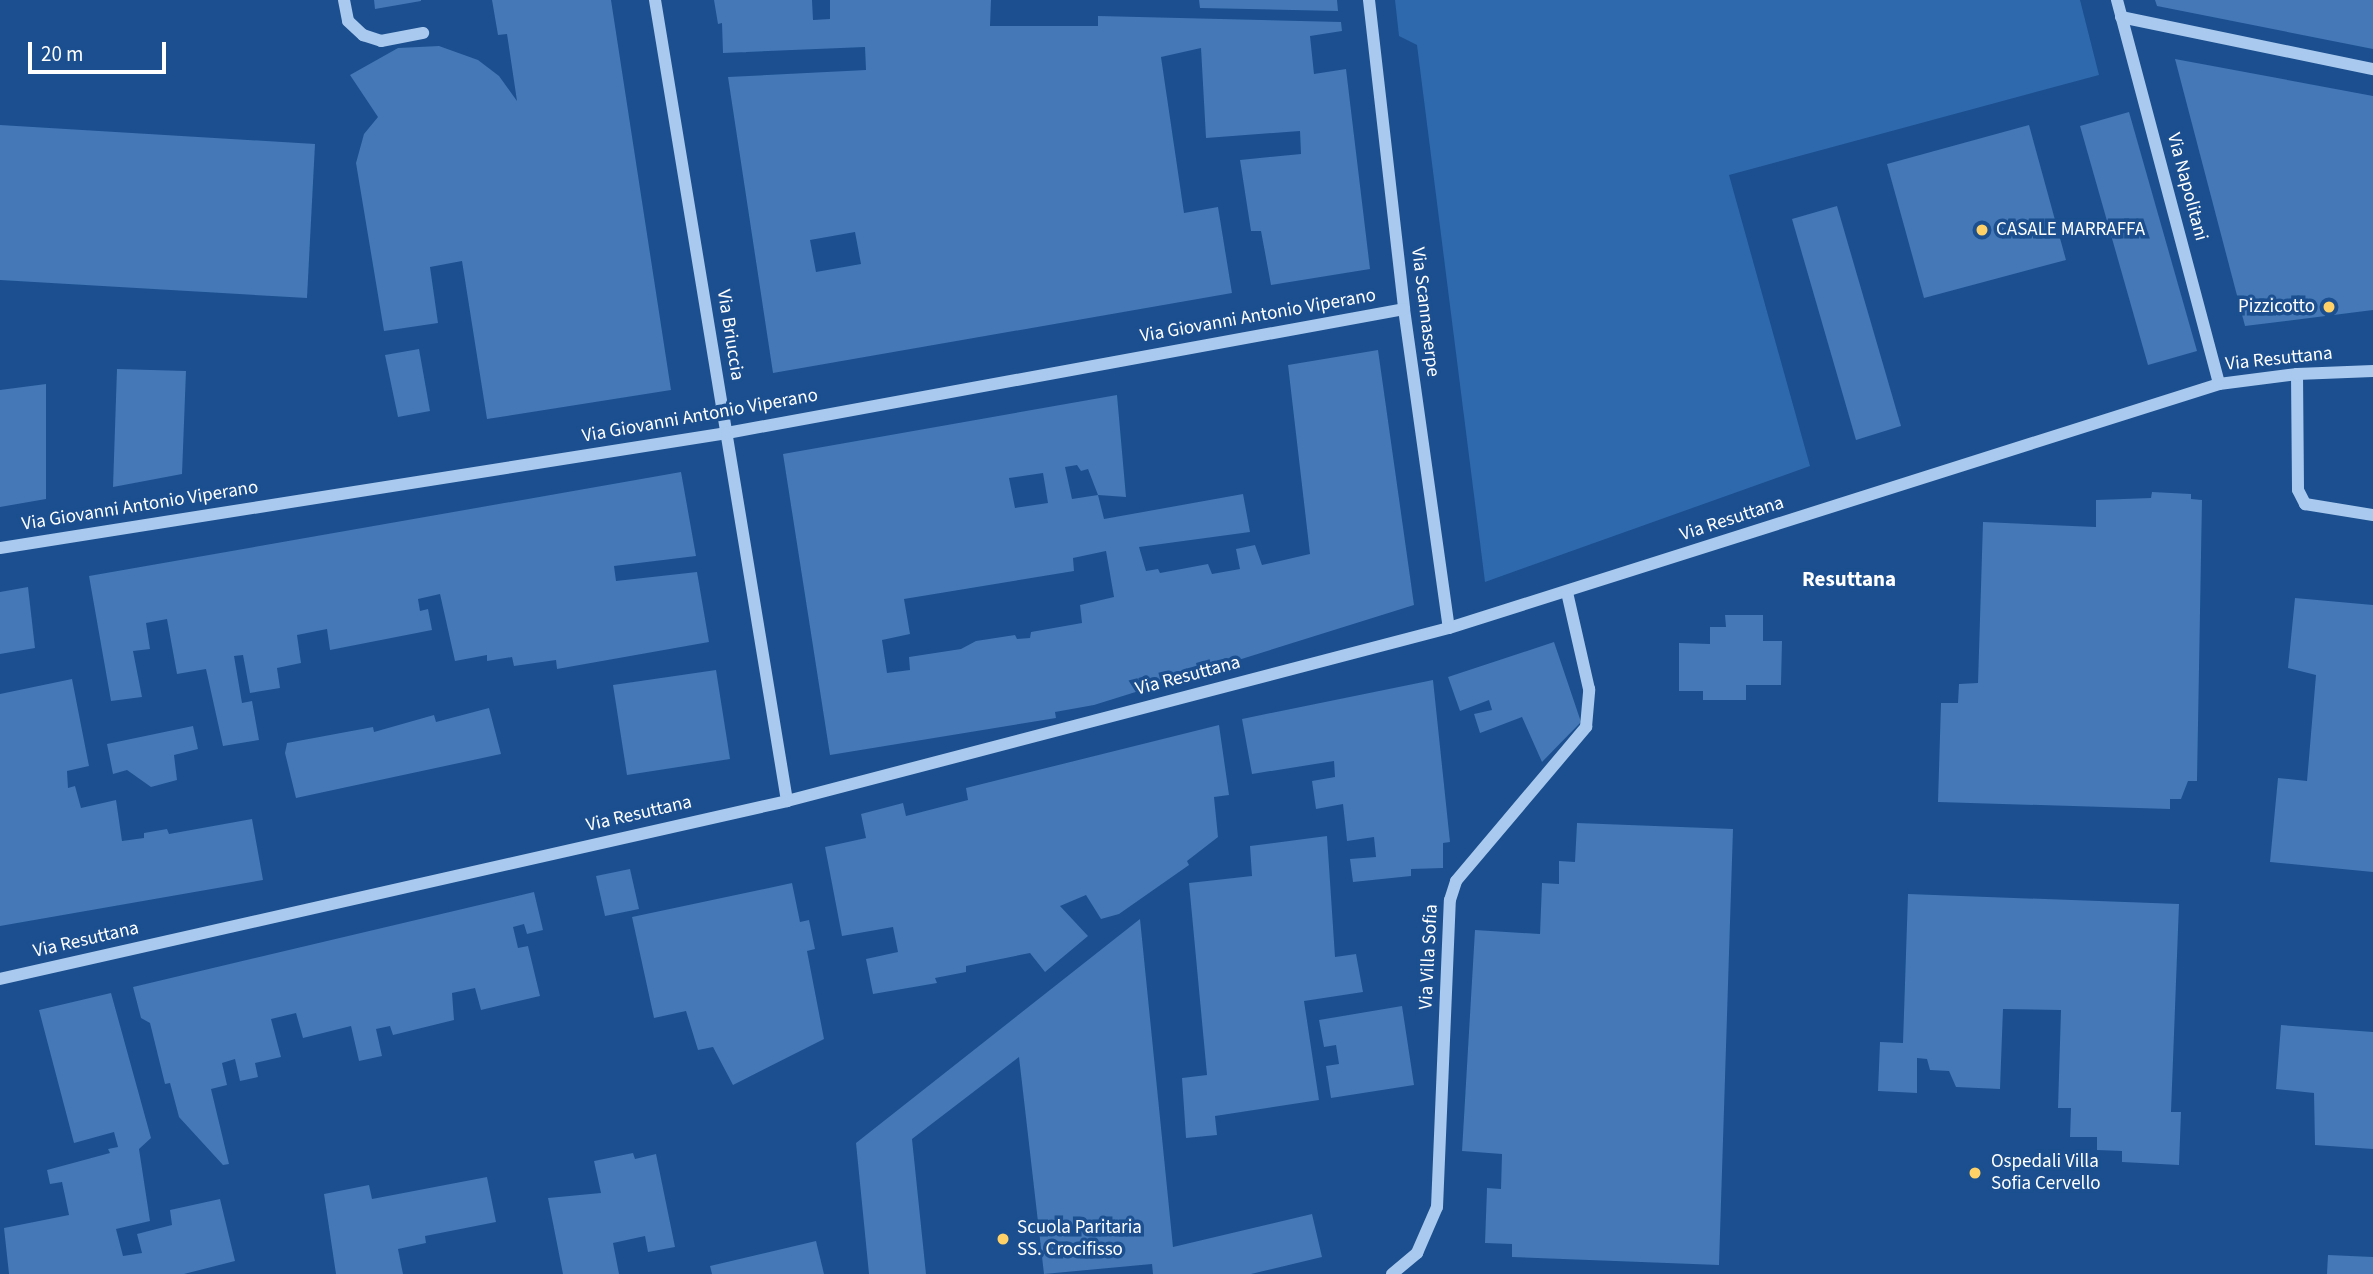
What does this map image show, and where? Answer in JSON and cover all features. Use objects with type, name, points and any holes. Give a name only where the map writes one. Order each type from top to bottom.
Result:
[{"type":"street","points":[[344,0],[348,21],[363,35],[381,41],[423,33]]},
{"type":"street","name":"Via Briuccia","points":[[655,0],[787,801]]},
{"type":"street","name":"Via Scannaserpe","points":[[1369,0],[1404,309],[1449,628]]},
{"type":"street","name":"Via Napolitani","points":[[2117,0],[2219,384]]},
{"type":"street","points":[[2121,17],[2373,69]]},
{"type":"street","name":"Via Giovanni Antonio Viperano","points":[[0,548],[727,433],[1404,309]]},
{"type":"street","name":"Via Resuttana","points":[[0,979],[787,801],[1449,628],[2219,384],[2297,374],[2373,371]]},
{"type":"street","points":[[2297,374],[2298,490],[2305,504],[2373,515]]},
{"type":"street","name":"Via Villa Sofia","points":[[1392,1274],[1417,1253],[1437,1207],[1450,900],[1456,881],[1586,727],[1589,689],[1567,592]]},
{"type":"shaded area","points":[[1395,0],[2080,0],[2099,75],[1729,175],[1810,466],[1485,582],[1417,45],[1399,36]]},
{"type":"building","points":[[374,0],[421,0],[421,1],[375,9]]},
{"type":"building","points":[[492,0],[611,0],[671,390],[487,419],[462,261],[430,267],[438,323],[384,331],[356,163],[364,134],[378,117],[350,75],[398,48],[439,46],[478,60],[499,76],[517,101],[507,34],[498,35]]},
{"type":"building","points":[[714,0],[812,0],[813,20],[830,19],[830,0],[991,0],[990,26],[1098,26],[1098,16],[1341,22],[1342,31],[1310,36],[1314,74],[1346,69],[1370,269],[1271,285],[1261,231],[1251,231],[1240,160],[1301,154],[1300,131],[1206,138],[1201,48],[1161,57],[1184,213],[1218,207],[1232,293],[773,373],[728,77],[866,70],[865,47],[723,53],[722,23],[718,24]],"holes":[[[855,232],[861,264],[816,272],[810,240]]]},
{"type":"building","points":[[1199,0],[1337,0],[1338,11],[1200,8]]},
{"type":"building","points":[[2155,0],[2373,0],[2373,49],[2157,6]]},
{"type":"building","points":[[2175,59],[2373,96],[2373,310],[2245,326]]},
{"type":"building","points":[[2129,112],[2197,351],[2148,365],[2080,126]]},
{"type":"building","points":[[0,125],[315,144],[307,298],[0,280]]},
{"type":"building","name":"CASALE MARRAFFA","points":[[2029,125],[2066,260],[1924,298],[1887,164]]},
{"type":"building","points":[[1837,206],[1901,426],[1856,440],[1792,219]]},
{"type":"building","points":[[419,349],[430,411],[398,417],[385,355]]},
{"type":"building","points":[[1378,350],[1414,605],[1094,705],[1055,712],[1056,718],[830,755],[783,454],[1117,395],[1126,497],[1098,495],[1104,519],[1243,494],[1250,532],[1139,547],[1146,571],[1158,569],[1160,573],[1208,564],[1212,574],[1240,569],[1236,549],[1255,545],[1262,565],[1310,554],[1288,365]],"holes":[[[1077,465],[1081,471],[1088,469],[1098,495],[1072,499],[1065,467]],[[1043,473],[1048,503],[1015,508],[1009,478]],[[1106,551],[1114,597],[1080,605],[1082,623],[1031,632],[1030,638],[1017,639],[1015,635],[976,641],[961,649],[909,657],[910,670],[887,673],[882,640],[910,634],[904,599],[1074,571],[1073,558]]]},
{"type":"building","points":[[117,369],[186,371],[182,474],[113,487]]},
{"type":"building","points":[[46,384],[46,499],[0,507],[0,390]]},
{"type":"building","points":[[681,472],[696,556],[614,566],[616,581],[697,572],[709,642],[557,669],[556,660],[514,666],[512,657],[487,661],[487,655],[455,661],[440,594],[418,599],[420,611],[428,609],[432,630],[330,650],[327,629],[297,635],[301,663],[277,668],[280,688],[250,693],[243,655],[234,656],[242,703],[252,701],[259,740],[223,746],[206,669],[177,674],[167,619],[146,623],[150,649],[133,651],[142,697],[111,701],[89,576]]},
{"type":"building","points":[[2152,492],[2191,494],[2191,499],[2202,500],[2197,781],[2188,781],[2181,799],[2170,799],[2170,809],[1938,802],[1941,703],[1958,703],[1959,684],[1978,683],[1983,522],[2096,527],[2096,500],[2151,498]]},
{"type":"building","points":[[28,587],[35,648],[0,654],[0,592]]},
{"type":"building","points":[[2295,598],[2373,605],[2373,872],[2270,862],[2278,778],[2307,781],[2316,675],[2288,668]]},
{"type":"building","points":[[1725,615],[1763,615],[1763,641],[1782,641],[1781,685],[1746,685],[1746,700],[1703,700],[1703,691],[1679,691],[1679,643],[1710,644],[1710,627],[1726,627]]},
{"type":"building","points":[[1554,642],[1581,722],[1542,762],[1522,717],[1480,733],[1474,714],[1492,710],[1489,700],[1460,711],[1448,677]]},
{"type":"building","points":[[716,670],[730,759],[627,775],[613,685]]},
{"type":"building","points":[[72,679],[89,766],[67,771],[68,788],[75,786],[81,808],[116,800],[122,841],[144,838],[144,833],[167,829],[169,834],[252,819],[263,880],[0,926],[0,694]]},
{"type":"building","points":[[1433,680],[1450,842],[1443,843],[1443,868],[1411,869],[1411,876],[1353,882],[1350,859],[1376,857],[1374,837],[1347,841],[1343,804],[1316,809],[1312,781],[1335,777],[1334,761],[1252,774],[1242,719]]},
{"type":"building","points":[[489,708],[501,754],[296,798],[285,753],[287,743],[373,727],[374,732],[434,715],[436,722]]},
{"type":"building","points":[[1219,725],[1229,795],[1214,797],[1218,837],[1187,861],[1189,865],[1119,914],[1101,919],[1086,895],[1060,906],[1088,936],[1045,972],[1030,953],[966,966],[966,972],[935,978],[937,983],[873,994],[866,959],[898,952],[893,927],[842,936],[825,847],[866,838],[861,814],[903,803],[906,816],[968,800],[966,788]]},
{"type":"building","points":[[193,726],[198,749],[174,755],[177,780],[151,787],[127,770],[113,774],[107,744]]},
{"type":"building","points":[[1577,823],[1733,829],[1719,1265],[1512,1257],[1512,1244],[1485,1243],[1487,1188],[1501,1189],[1502,1154],[1462,1151],[1475,930],[1540,934],[1542,883],[1559,884],[1559,861],[1575,862]]},
{"type":"building","points":[[1327,836],[1335,957],[1356,954],[1363,992],[1304,1001],[1319,1100],[1215,1116],[1217,1135],[1186,1138],[1182,1078],[1207,1075],[1189,883],[1252,876],[1250,846]]},
{"type":"building","points":[[630,869],[639,909],[605,916],[596,876]]},
{"type":"building","points":[[792,883],[800,922],[809,920],[815,949],[807,951],[824,1039],[733,1085],[713,1047],[698,1050],[686,1011],[654,1018],[632,917]]},
{"type":"building","points":[[534,892],[543,930],[527,934],[524,924],[513,927],[518,948],[528,946],[540,996],[481,1010],[475,988],[452,993],[454,1020],[393,1035],[390,1026],[376,1029],[382,1056],[359,1061],[351,1026],[303,1038],[296,1013],[271,1019],[281,1057],[255,1063],[258,1077],[240,1081],[235,1059],[222,1063],[227,1085],[211,1089],[229,1164],[223,1165],[179,1117],[170,1083],[165,1084],[150,1023],[141,1018],[133,987]]},
{"type":"building","points":[[1908,894],[2179,904],[2171,1112],[2181,1112],[2179,1165],[2122,1162],[2122,1151],[2097,1150],[2097,1137],[2070,1137],[2071,1108],[2058,1108],[2061,1010],[2003,1009],[2000,1089],[1956,1087],[1949,1071],[1930,1070],[1927,1059],[1917,1058],[1917,1093],[1878,1091],[1880,1042],[1903,1043]]},
{"type":"building","points":[[1140,919],[1173,1247],[1312,1214],[1322,1257],[1251,1274],[1153,1274],[1152,1264],[1044,1274],[1019,1057],[912,1139],[926,1274],[869,1274],[856,1143]]},
{"type":"building","points":[[111,993],[151,1138],[139,1149],[150,1221],[116,1229],[123,1256],[142,1253],[137,1234],[172,1225],[170,1210],[220,1199],[235,1261],[184,1274],[9,1274],[4,1228],[69,1215],[62,1182],[50,1184],[47,1170],[110,1153],[108,1149],[118,1147],[114,1132],[74,1143],[39,1010]]},
{"type":"building","points":[[1402,1006],[1414,1085],[1331,1098],[1326,1066],[1339,1064],[1336,1045],[1324,1047],[1319,1020]]},
{"type":"building","points":[[2281,1025],[2373,1032],[2373,1149],[2315,1145],[2314,1093],[2276,1089]]},
{"type":"building","points":[[633,1153],[635,1159],[656,1154],[675,1247],[648,1252],[645,1236],[613,1243],[619,1274],[563,1274],[548,1198],[601,1193],[594,1161]]},
{"type":"building","points":[[487,1177],[496,1222],[425,1236],[426,1243],[398,1249],[403,1274],[336,1274],[324,1194],[369,1185],[372,1199]]},
{"type":"building","points":[[816,1241],[824,1274],[712,1274],[710,1266]]},
{"type":"building","points":[[2328,1255],[2373,1257],[2373,1274],[2327,1274]]},
{"type":"place","name":"CASALE MARRAFFA","points":[[1982,230]]},
{"type":"place","name":"Pizzicotto","points":[[2329,307]]},
{"type":"place","name":"Ospedali Villa Sofia Cervello","points":[[1975,1173]]},
{"type":"place","name":"Scuola Paritaria SS. Crocifisso","points":[[1003,1239]]},
{"type":"district","name":"Resuttana","points":[[1849,579]]}]
